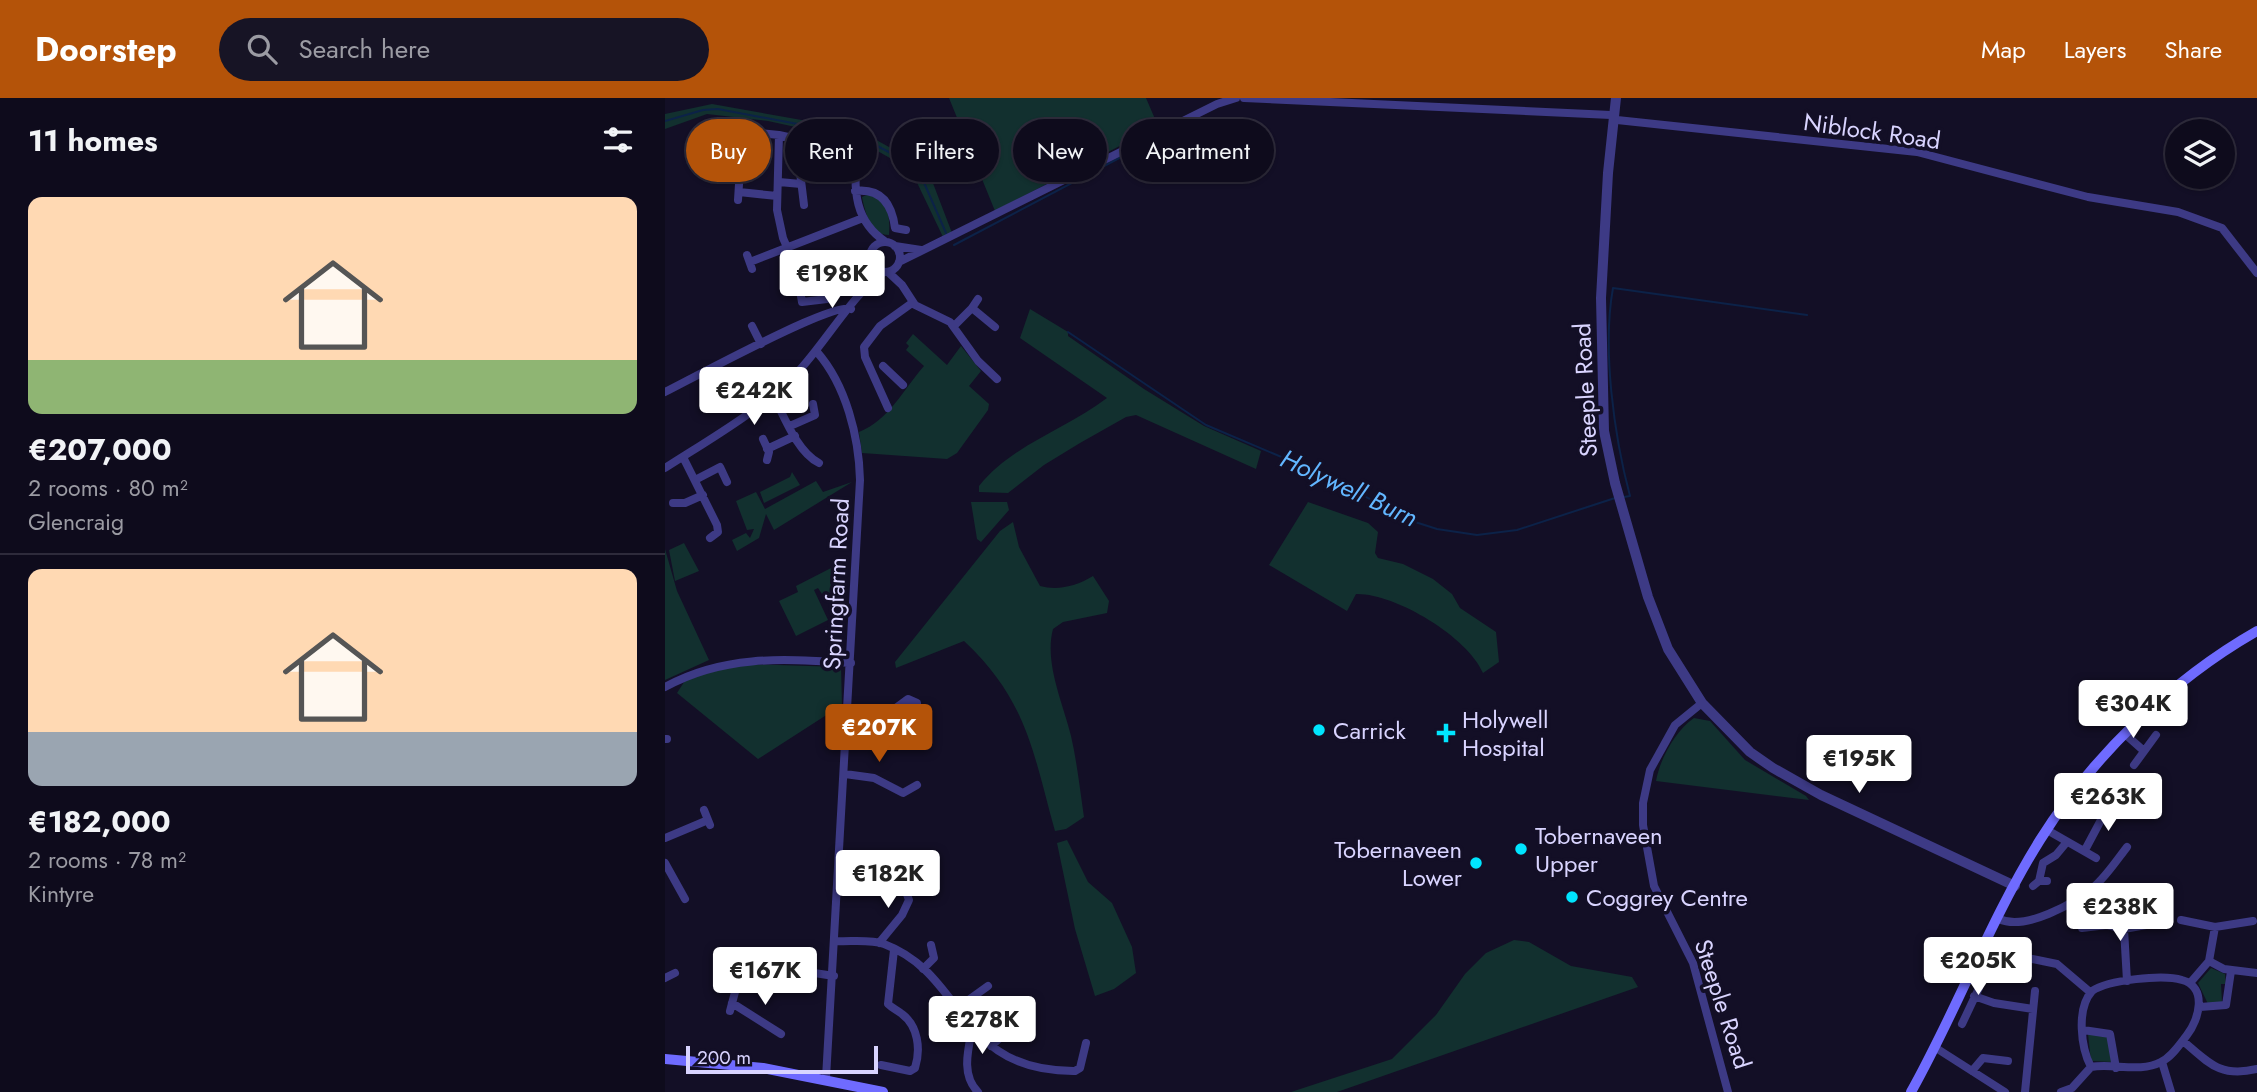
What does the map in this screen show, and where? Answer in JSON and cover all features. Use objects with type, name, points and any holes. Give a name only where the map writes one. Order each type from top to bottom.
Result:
[{"type":"main road","points":[[1911,1092],[1936,1048],[2014,886],[2047,830],[2078,787],[2126,735],[2195,673],[2257,631]]},
{"type":"main road","points":[[665,1059],[764,1068],[826,1078],[883,1092]]},
{"type":"street","points":[[665,468],[773,395],[817,352],[868,284],[899,263],[1204,110],[1236,98]]},
{"type":"street","name":"Niblock Road","points":[[1244,98],[1449,105],[1613,117],[1917,152],[2088,197],[2178,212],[2222,228],[2257,274]]},
{"type":"street","name":"Steeple Road","points":[[1616,98],[1601,298],[1604,431],[1618,497],[1657,624],[1679,669],[1702,703],[1750,752],[1783,774],[1821,795],[2014,886]]},
{"type":"street","points":[[771,134],[854,153],[857,157],[855,191],[863,218],[868,227],[899,254],[902,285],[912,303],[943,317],[954,326],[971,353],[995,374]]},
{"type":"street","points":[[779,135],[777,196],[781,230],[796,268],[802,302],[827,299],[838,282],[847,289]]},
{"type":"street","points":[[779,182],[801,184],[804,205]]},
{"type":"street","points":[[855,191],[870,191],[881,196],[891,207],[895,228],[906,230]]},
{"type":"street","points":[[739,192],[777,196]]},
{"type":"street","points":[[750,262],[863,218]]},
{"type":"street","points":[[868,227],[871,257],[868,284]]},
{"type":"street","points":[[902,285],[886,272],[876,269],[871,257],[876,245],[890,244],[928,250]]},
{"type":"street","points":[[954,326],[972,309],[978,299]]},
{"type":"street","points":[[888,408],[865,357],[865,344],[880,326],[912,303]]},
{"type":"street","points":[[665,392],[831,310],[843,306],[851,309]]},
{"type":"street","points":[[972,309],[995,327]]},
{"type":"street","points":[[752,326],[761,344]]},
{"type":"street","name":"Springfarm Road","points":[[817,352],[830,371],[847,409],[859,464],[848,719],[826,1078]]},
{"type":"street","points":[[883,366],[904,385]]},
{"type":"street","points":[[879,387],[894,377]]},
{"type":"street","points":[[773,395],[795,436],[810,457],[819,463]]},
{"type":"street","points":[[790,426],[815,415],[813,404]]},
{"type":"street","points":[[767,449],[795,436]]},
{"type":"street","points":[[762,439],[767,449],[767,460]]},
{"type":"street","points":[[683,457],[718,528],[716,535],[710,538]]},
{"type":"street","points":[[695,480],[720,467],[727,482]]},
{"type":"street","points":[[673,503],[685,503],[703,495]]},
{"type":"street","points":[[665,687],[706,667],[742,661],[851,663]]},
{"type":"street","points":[[848,719],[880,720],[908,699],[917,703],[921,722],[898,722]]},
{"type":"street","name":"Steeple Road","points":[[1702,703],[1675,725],[1650,770],[1643,803],[1643,825],[1654,886],[1693,963],[1728,1092]]},
{"type":"street","points":[[2126,735],[2144,751]]},
{"type":"street","points":[[2134,765],[2156,735]]},
{"type":"street","points":[[845,774],[874,778],[903,793],[917,785]]},
{"type":"street","points":[[2085,850],[2109,805]]},
{"type":"street","points":[[665,838],[709,822],[704,810]]},
{"type":"street","points":[[2047,830],[2096,858]]},
{"type":"street","points":[[2040,883],[2043,863],[2056,855],[2066,843]]},
{"type":"street","points":[[1999,919],[2008,923],[2031,919],[2084,895],[2097,884],[2127,847]]},
{"type":"street","points":[[665,863],[685,899]]},
{"type":"street","points":[[879,943],[902,915],[909,900],[897,867],[888,866]]},
{"type":"street","points":[[2181,920],[2215,927],[2253,921]]},
{"type":"street","points":[[2082,928],[2107,925],[2124,929],[2157,923]]},
{"type":"street","points":[[2190,984],[2209,961],[2215,927]]},
{"type":"street","points":[[2124,929],[2127,981]]},
{"type":"street","points":[[835,941],[879,943],[923,969],[972,1030],[1008,1058],[1060,1071],[1082,1071],[1080,1052],[1086,1043]]},
{"type":"street","points":[[923,969],[935,958],[931,945]]},
{"type":"street","points":[[881,1065],[910,1071],[915,1068],[917,1059],[914,1031],[904,1015],[888,1004],[894,950]]},
{"type":"street","points":[[1997,953],[2057,964],[2089,992]]},
{"type":"street","points":[[2209,961],[2231,971],[2257,974]]},
{"type":"street","points":[[781,1034],[731,1007],[739,977],[755,964],[834,976]]},
{"type":"street","points":[[2200,1007],[2226,1005],[2231,971]]},
{"type":"street","points":[[665,978],[675,973]]},
{"type":"street","points":[[2089,992],[2106,984],[2176,979],[2190,984],[2200,1007],[2196,1022],[2183,1041],[2162,1062],[2116,1068],[2091,1068]]},
{"type":"street","points":[[956,1009],[973,991],[988,986]]},
{"type":"street","points":[[2025,1092],[2035,991]]},
{"type":"street","points":[[1962,1024],[1976,992],[1994,1003],[2033,1009]]},
{"type":"street","points":[[2089,992],[2083,1046],[2091,1068]]},
{"type":"street","points":[[991,1046],[1008,1036],[1012,1027]]},
{"type":"street","points":[[972,1030],[967,1064],[971,1084],[978,1092]]},
{"type":"street","points":[[2083,1030],[2110,1034],[2116,1068]]},
{"type":"street","points":[[2183,1041],[2223,1072],[2237,1073],[2257,1069]]},
{"type":"street","points":[[1936,1048],[2005,1092]]},
{"type":"street","points":[[1972,1071],[1983,1058],[2008,1060]]},
{"type":"street","points":[[2162,1062],[2171,1092]]},
{"type":"street","points":[[2061,1092],[2073,1090],[2091,1068]]},
{"type":"street","points":[[1982,1092],[1988,1082]]},
{"type":"green space","points":[[949,98],[1146,98],[1155,119],[1121,119],[1121,145],[1107,153],[1107,119],[1013,119],[1013,182],[1051,182],[995,211],[983,182],[999,182],[999,119],[958,119]]},
{"type":"green space","points":[[712,104],[796,119],[785,119],[785,125],[771,122],[771,119],[707,114],[686,119],[686,122],[665,129],[665,114]]},
{"type":"green space","points":[[877,140],[891,148],[891,159],[877,151]]},
{"type":"green space","points":[[917,182],[933,182],[952,233],[943,237]]},
{"type":"green space","points":[[869,194],[885,206],[889,216],[889,235],[877,231],[869,221],[862,197]]},
{"type":"green space","points":[[1030,309],[1068,332],[1068,336],[1144,389],[1204,426],[1261,451],[1256,469],[1136,415],[1126,417],[1080,443],[1044,465],[1008,493],[979,492],[979,486],[1007,459],[1107,398],[1020,338]]},
{"type":"green space","points":[[913,334],[947,365],[961,346],[981,371],[969,386],[989,404],[988,410],[957,453],[947,459],[862,453],[859,432],[879,420],[895,404],[924,366],[906,350],[909,346],[906,343]]},
{"type":"green space","points":[[792,472],[800,485],[764,503],[760,492],[790,477]]},
{"type":"green space","points":[[816,481],[823,492],[852,482],[774,530],[766,514],[759,538],[737,551],[732,540],[746,533],[750,538],[754,529],[747,530],[736,501],[756,492],[765,509]]},
{"type":"green space","points":[[971,502],[1007,502],[1009,510],[981,542],[977,539]]},
{"type":"green space","points":[[1308,502],[1368,523],[1378,532],[1375,553],[1378,558],[1403,564],[1433,579],[1452,594],[1460,608],[1496,632],[1499,662],[1483,673],[1475,659],[1447,632],[1409,609],[1390,601],[1356,594],[1347,611],[1269,565]]},
{"type":"green space","points":[[1013,522],[1019,547],[1040,586],[1067,587],[1093,576],[1109,601],[1107,613],[1063,622],[1053,629],[1053,669],[1073,746],[1084,817],[1066,829],[1055,831],[1025,728],[1002,684],[985,663],[964,641],[896,668],[895,662],[1000,531]]},
{"type":"green space","points":[[684,543],[699,571],[675,581],[669,550]]},
{"type":"green space","points":[[665,549],[677,591],[709,660],[665,680]]},
{"type":"green space","points":[[833,567],[841,575],[839,595],[826,600],[818,588],[814,590],[828,620],[796,636],[779,601],[798,592],[796,586]]},
{"type":"green space","points":[[742,664],[841,667],[842,705],[758,759],[677,693],[686,679]]},
{"type":"green space","points":[[1694,718],[1710,721],[1745,760],[1809,800],[1656,781],[1669,746]]},
{"type":"green space","points":[[1067,840],[1088,882],[1112,903],[1132,947],[1136,973],[1114,989],[1095,996],[1075,929],[1057,843]]},
{"type":"green space","points":[[1514,940],[1529,942],[1571,966],[1632,977],[1638,987],[1337,1092],[1291,1092],[1392,1059],[1436,1015],[1465,974],[1486,953]]},
{"type":"green space","points":[[2211,968],[2225,974],[2226,984],[2221,984],[2222,1002],[2208,1004],[2198,983]]},
{"type":"green space","points":[[2088,1034],[2107,1035],[2112,1062],[2091,1061]]},
{"type":"waterway","name":"Holywell Burn","points":[[665,121],[703,110],[718,109],[856,135],[910,163],[922,178],[946,233]]},
{"type":"waterway","points":[[954,245],[1121,157]]},
{"type":"waterway","name":"Holywell Burn","points":[[1624,497],[1630,496],[1619,447],[1609,364],[1613,288],[1807,315]]},
{"type":"waterway","name":"Holywell Burn","points":[[1068,332],[1206,425],[1324,475],[1412,521],[1437,529],[1477,535],[1517,530],[1615,498]]},
{"type":"place","name":"Carrick","points":[[1319,730]]},
{"type":"place","name":"Holywell Hospital","points":[[1446,733]]},
{"type":"place","name":"Tobernaveen Upper","points":[[1521,849]]},
{"type":"place","name":"Tobernaveen Lower","points":[[1476,863]]},
{"type":"place","name":"Coggrey Centre","points":[[1572,897]]}]
